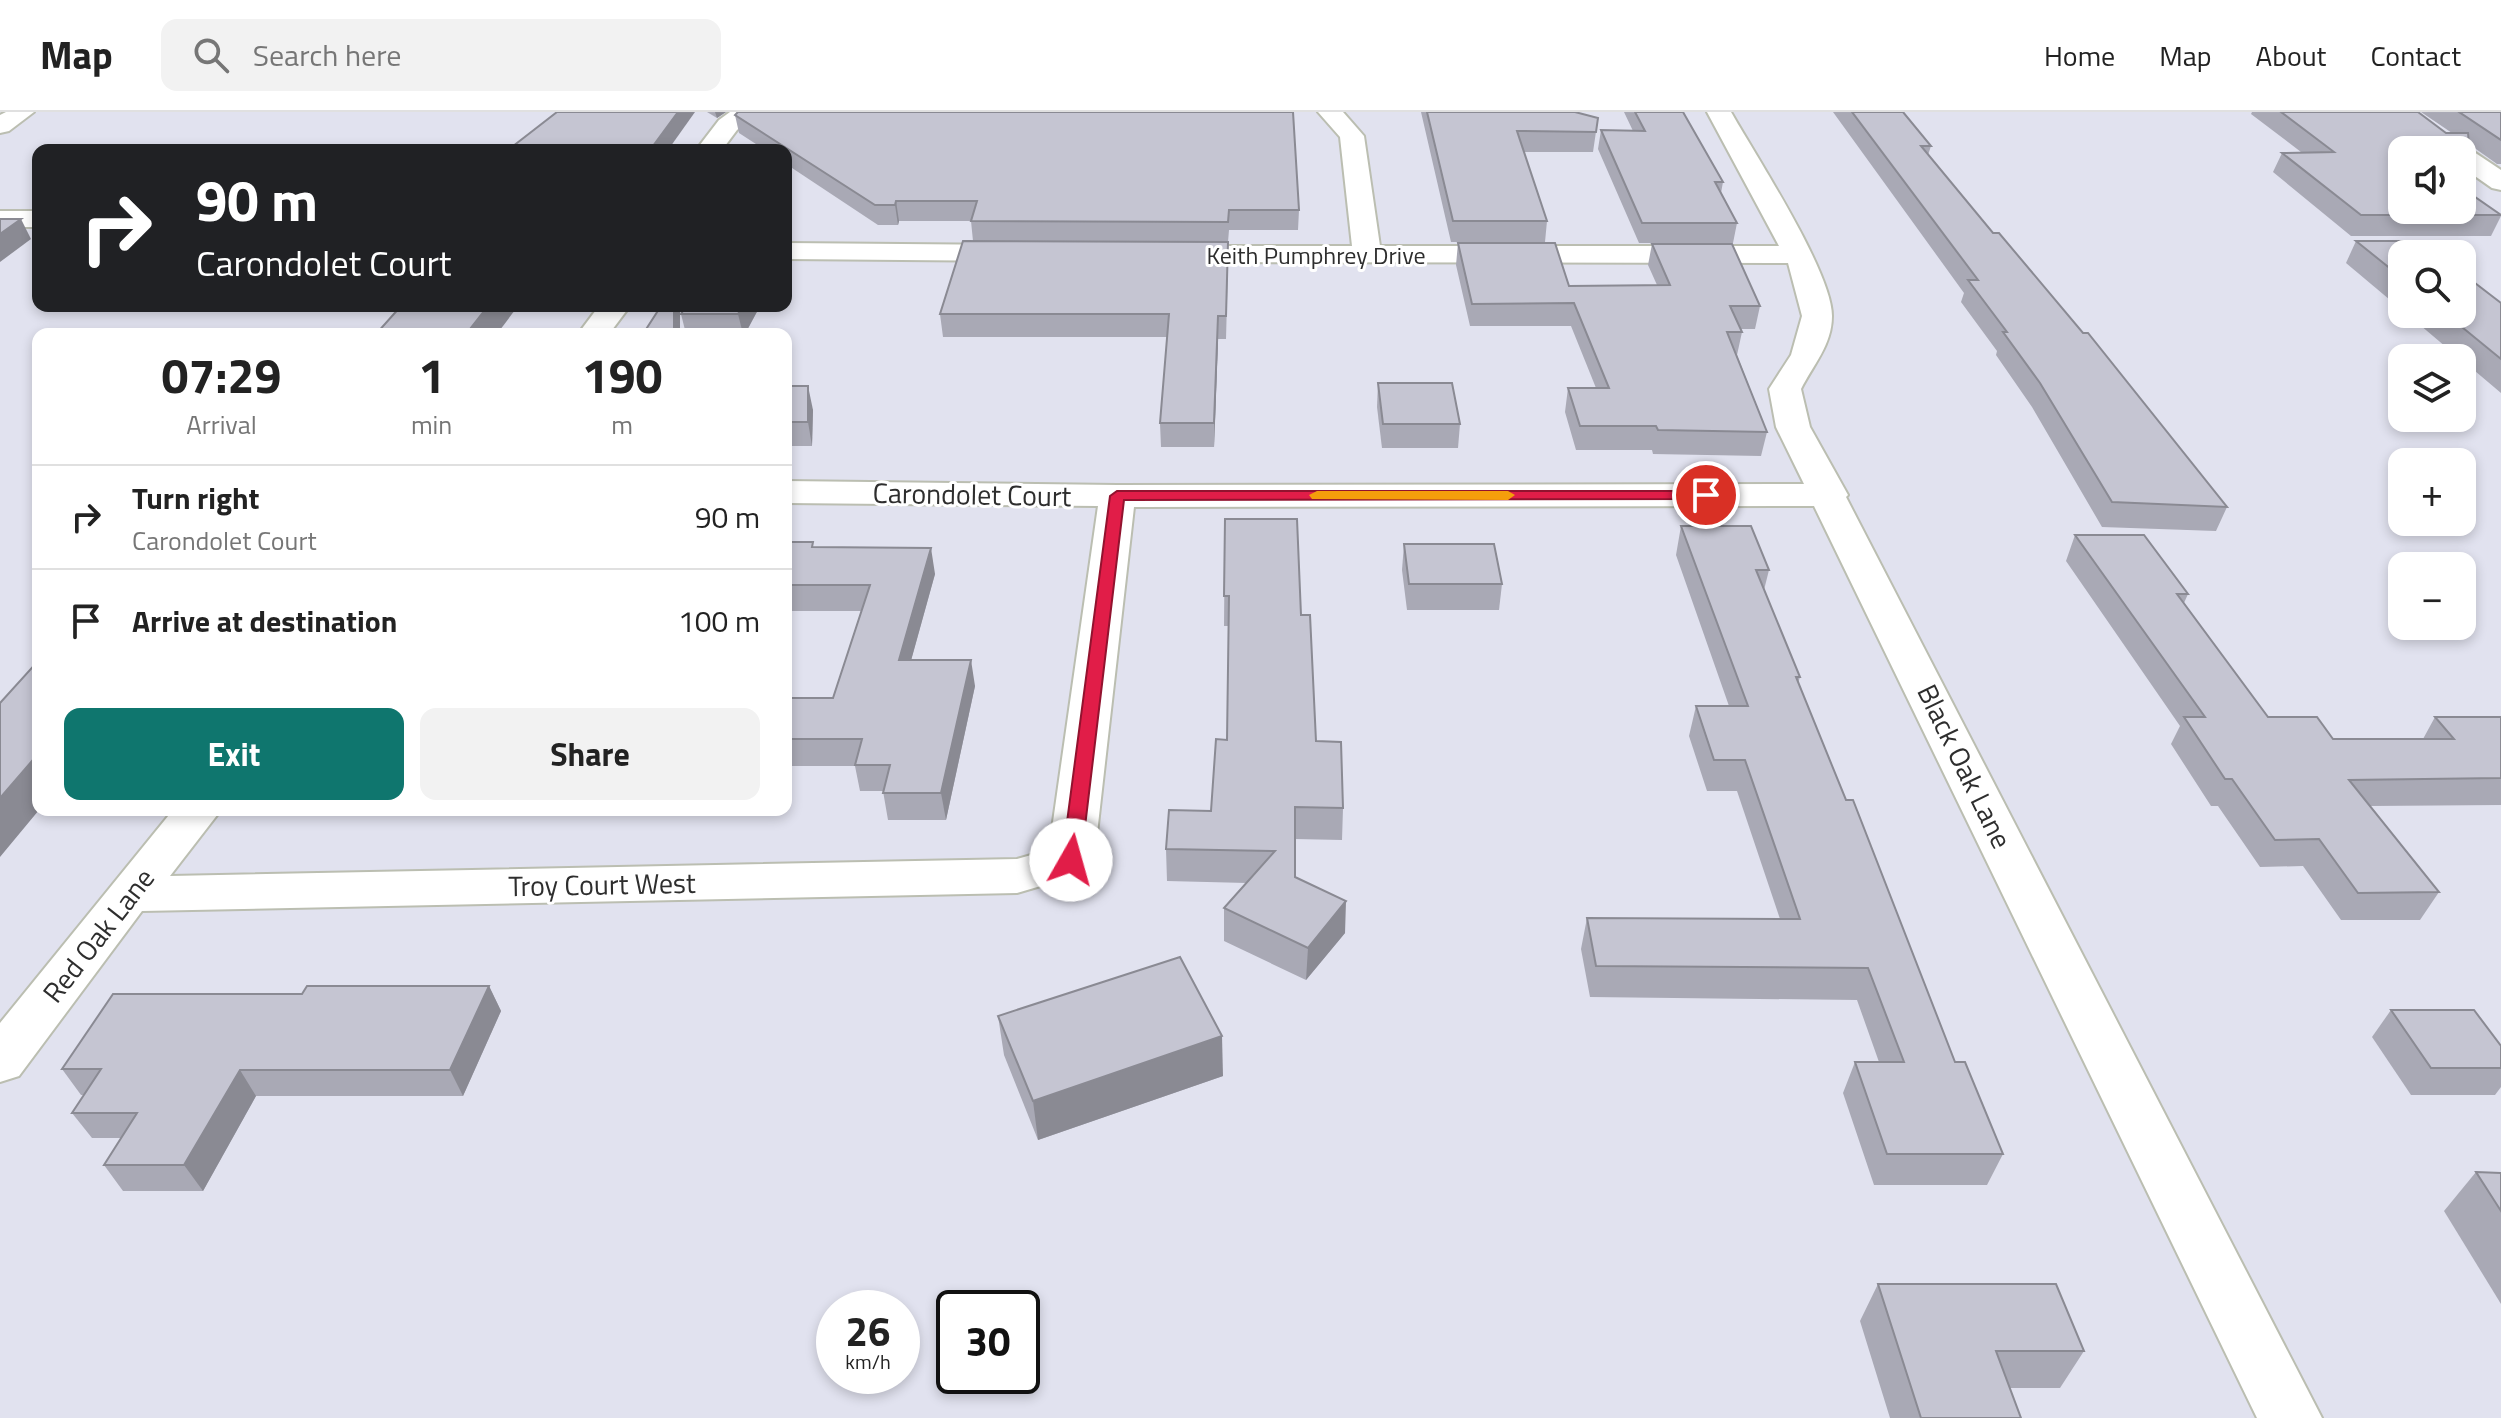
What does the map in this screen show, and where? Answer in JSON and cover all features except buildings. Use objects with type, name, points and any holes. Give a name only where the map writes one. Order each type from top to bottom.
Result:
[{"type":"street","points":[[0,126],[22,112]]},
{"type":"street","points":[[714,144],[728,125],[746,112]]},
{"type":"street","points":[[1330,112],[1352,136],[1367,255]]},
{"type":"street","name":"Black Oak Lane","points":[[1719,112],[1807,272],[1817,316],[1806,358],[1795,369],[1785,389],[1793,427],[1830,495],[2290,1418]]},
{"type":"street","points":[[2476,164],[2501,182]]},
{"type":"street","points":[[0,219],[32,219]]},
{"type":"street","points":[[792,251],[1053,253]]},
{"type":"street","name":"Keith Pumphrey Drive","points":[[1147,254],[1798,255]]},
{"type":"street","points":[[598,328],[610,312]]},
{"type":"street","name":"Carondolet Court","points":[[792,492],[1117,496],[1830,495]]},
{"type":"street","name":"Troy Court West","points":[[129,894],[1017,876],[1071,860],[1117,496]]},
{"type":"street","name":"Red Oak Lane","points":[[0,1061],[193,816]]},
{"type":"slow traffic","points":[[1317,495],[1508,495]]},
{"type":"route","points":[[1071,860],[1117,496],[1706,495]]}]
